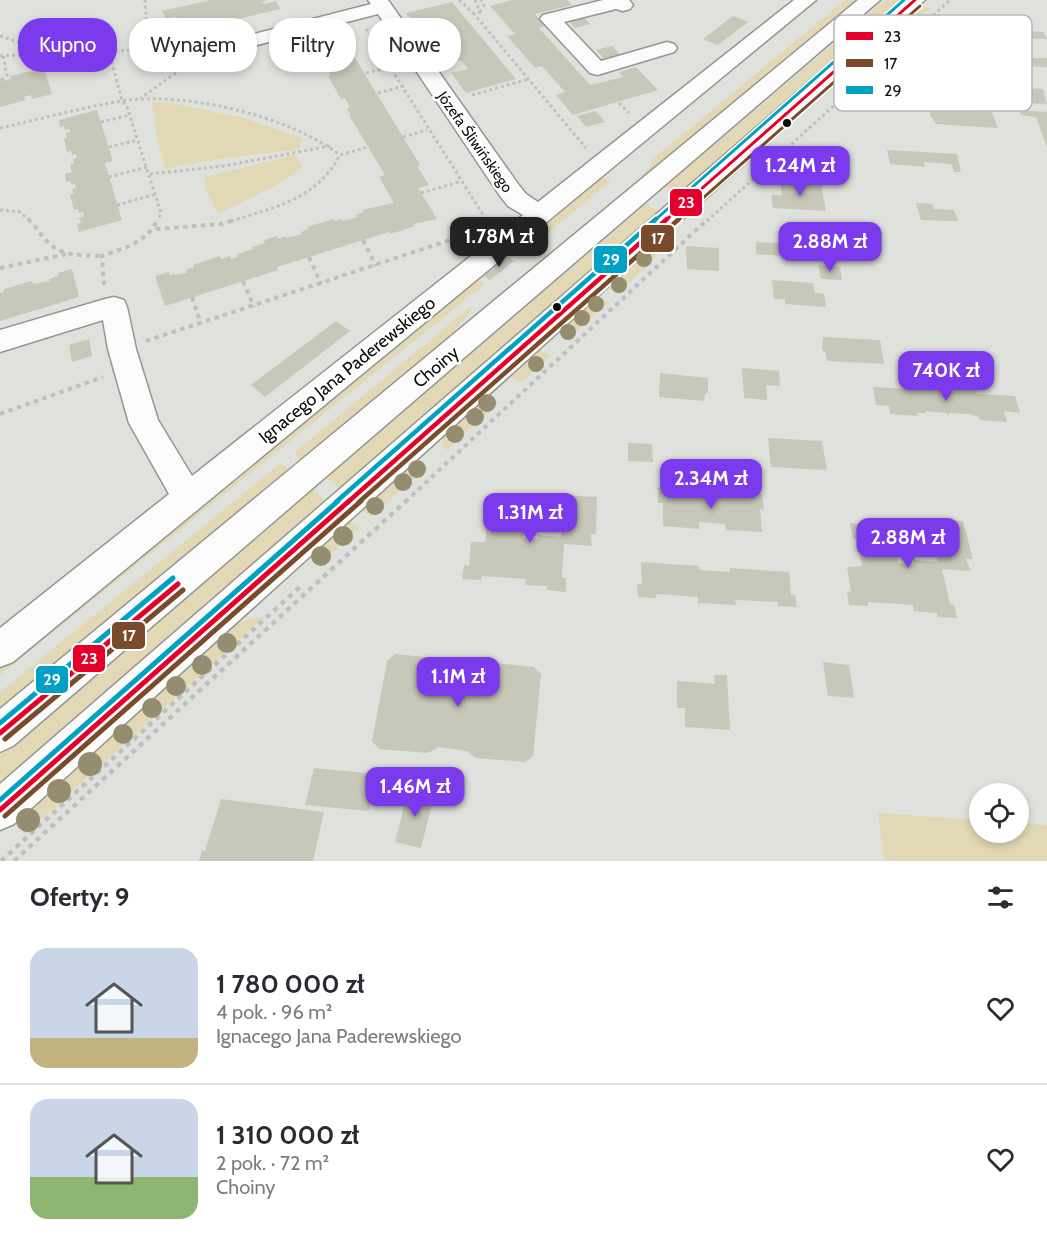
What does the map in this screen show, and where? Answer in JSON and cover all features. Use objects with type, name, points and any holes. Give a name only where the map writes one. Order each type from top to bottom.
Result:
[{"type":"street","name":"Ignacego Jana Paderewskiego","points":[[0,650],[534,211],[806,0]]},
{"type":"street","name":"Choiny","points":[[852,15],[870,0]]},
{"type":"street","points":[[898,15],[915,0]]},
{"type":"street","points":[[623,5],[619,2],[550,18],[597,69],[667,48]]},
{"type":"street","name":"Józefa Śliwińskiego","points":[[381,4],[509,190],[534,211]]},
{"type":"street","points":[[257,33],[381,4]]},
{"type":"street","name":"Choiny","points":[[0,733],[834,30]]},
{"type":"street","points":[[0,810],[834,72]]},
{"type":"street","points":[[0,341],[110,308],[144,423],[187,497]]},
{"type":"path","points":[[145,0],[146,18]]},
{"type":"path","points":[[458,0],[474,14],[588,150]]},
{"type":"path","points":[[475,0],[480,12]]},
{"type":"path","points":[[474,14],[480,12],[484,5],[481,0]]},
{"type":"path","points":[[934,15],[950,0]]},
{"type":"path","points":[[364,25],[368,31]]},
{"type":"path","points":[[0,36],[18,42]]},
{"type":"path","points":[[8,80],[2,56],[18,55]]},
{"type":"path","points":[[0,268],[67,254],[102,256],[142,241],[156,229],[161,213],[156,194],[130,115],[122,101],[114,72]]},
{"type":"path","points":[[141,98],[176,72]]},
{"type":"path","points":[[366,74],[373,72]]},
{"type":"path","points":[[394,72],[419,110],[427,130],[459,182],[495,232]]},
{"type":"path","points":[[378,93],[404,86]]},
{"type":"path","points":[[0,128],[122,101],[141,98],[167,99],[265,117],[331,146],[340,155]]},
{"type":"path","points":[[619,104],[633,117]]},
{"type":"path","points":[[14,861],[615,309],[676,248],[834,107]]},
{"type":"path","points":[[101,122],[130,115]]},
{"type":"path","points":[[403,137],[427,130]]},
{"type":"path","points":[[109,147],[138,140]]},
{"type":"path","points":[[150,174],[224,166],[331,146]]},
{"type":"path","points":[[156,229],[222,224],[291,202],[312,189],[331,172],[340,155],[368,147]]},
{"type":"path","points":[[109,177],[147,167]]},
{"type":"path","points":[[421,193],[459,182]]},
{"type":"path","points":[[117,205],[156,194]]},
{"type":"path","points":[[0,210],[20,212],[38,228],[50,245],[67,254]]},
{"type":"path","points":[[122,349],[254,307],[534,211]]},
{"type":"path","points":[[363,240],[376,266]]},
{"type":"path","points":[[102,256],[110,308]]},
{"type":"path","points":[[309,257],[321,284]]},
{"type":"path","points":[[243,281],[254,307]]},
{"type":"path","points":[[192,297],[201,324]]},
{"type":"path","points":[[0,414],[107,375]]},
{"type":"shaded area","points":[[845,0],[857,0],[839,15],[834,15],[834,19],[644,177],[642,175],[652,165],[650,161]]},
{"type":"shaded area","points":[[885,0],[902,0],[885,15],[867,15]]},
{"type":"shaded area","points":[[922,6],[931,8],[923,15],[913,15]]},
{"type":"shaded area","points":[[834,43],[834,59],[679,194],[665,187]]},
{"type":"shaded area","points":[[167,102],[240,117],[302,138],[300,149],[206,161],[165,169],[157,138],[152,103]]},
{"type":"shaded area","points":[[295,155],[303,167],[276,186],[218,214],[206,189],[205,177]]},
{"type":"shaded area","points":[[602,177],[611,181],[526,251],[518,246]]},
{"type":"shaded area","points":[[646,204],[660,212],[340,489],[326,477]]},
{"type":"shaded area","points":[[669,237],[673,240],[618,294],[610,289],[665,238]]},
{"type":"shaded area","points":[[476,279],[485,284],[0,675],[0,665]]},
{"type":"shaded area","points":[[598,298],[609,302],[568,340],[559,334]]},
{"type":"shaded area","points":[[470,307],[472,309],[450,337],[301,459],[294,453]]},
{"type":"shaded area","points":[[540,350],[550,356],[521,383],[511,376]]},
{"type":"shaded area","points":[[489,396],[499,402],[447,450],[442,446],[444,436]]},
{"type":"shaded area","points":[[281,463],[289,470],[0,711],[0,692]]},
{"type":"shaded area","points":[[416,465],[423,470],[371,517],[363,511],[408,468]]},
{"type":"shaded area","points":[[312,490],[326,501],[0,786],[0,756]]},
{"type":"shaded area","points":[[350,520],[359,528],[319,565],[314,560],[314,554]]},
{"type":"shaded area","points":[[264,617],[25,834],[17,822],[234,626],[248,619]]},
{"type":"shaded area","points":[[878,813],[969,819],[969,843],[1029,843],[1029,824],[1047,825],[1047,861],[884,861]]},
{"type":"building","points":[[211,0],[268,0],[262,2],[264,4],[276,1],[280,9],[242,18],[179,18],[178,16],[166,18],[162,11]]},
{"type":"building","points":[[512,0],[567,0],[572,5],[535,14],[546,26],[539,28],[590,85],[624,77],[619,72],[636,67],[658,90],[573,115],[556,95],[565,92],[542,66],[535,68],[507,36],[515,34],[490,6]]},
{"type":"building","points":[[452,2],[516,79],[466,93],[451,73],[468,69],[461,60],[461,18],[410,18],[406,13]]},
{"type":"building","points":[[582,15],[590,24],[575,28],[567,19]]},
{"type":"building","points":[[733,16],[748,22],[718,45],[703,39]]},
{"type":"building","points":[[1032,31],[1044,32],[1047,39],[1032,38]]},
{"type":"building","points":[[612,46],[620,55],[605,60],[596,50]]},
{"type":"building","points":[[1032,58],[1047,58],[1047,67],[1032,66]]},
{"type":"building","points":[[356,60],[420,165],[417,166],[429,185],[418,188],[437,219],[413,224],[415,226],[391,234],[389,232],[277,267],[278,270],[165,306],[155,276],[169,272],[170,275],[187,273],[186,270],[194,267],[193,265],[220,256],[221,259],[230,256],[231,259],[238,257],[237,254],[265,243],[264,240],[277,236],[278,239],[302,234],[301,232],[309,229],[307,227],[333,219],[343,221],[357,217],[356,215],[363,212],[362,210],[394,203],[379,177],[385,175],[349,115],[351,115],[347,109],[350,108],[345,98],[341,99],[328,76],[331,75],[329,72],[356,72]]},
{"type":"building","points":[[27,72],[45,72],[52,94],[32,99],[31,95],[24,97],[26,100],[0,107],[0,78],[4,77],[5,81],[11,79],[10,76]]},
{"type":"building","points":[[1032,89],[1043,89],[1047,104],[1032,103]]},
{"type":"building","points":[[97,110],[113,161],[105,163],[122,220],[79,232],[77,224],[81,223],[79,218],[84,217],[83,212],[79,213],[78,209],[74,210],[70,195],[74,194],[72,189],[76,188],[75,184],[72,185],[70,181],[66,182],[65,174],[72,172],[70,165],[74,164],[73,159],[77,158],[76,154],[72,155],[71,151],[67,152],[64,138],[67,138],[66,133],[70,132],[69,129],[65,130],[64,126],[60,127],[59,120]]},
{"type":"building","points":[[596,111],[605,122],[586,127],[577,116]]},
{"type":"building","points":[[930,111],[992,112],[998,128],[936,124],[929,113]]},
{"type":"building","points":[[1019,111],[1047,112],[1047,147],[1036,117],[1021,115]]},
{"type":"building","points":[[814,147],[842,149],[845,162],[811,160],[810,151]]},
{"type":"building","points":[[887,150],[957,154],[961,172],[954,172],[951,164],[924,162],[925,167],[890,164]]},
{"type":"building","points":[[780,181],[821,184],[826,211],[773,208],[771,195],[782,195]]},
{"type":"building","points":[[916,203],[932,204],[934,209],[954,210],[958,221],[921,220]]},
{"type":"building","points":[[478,222],[482,226],[465,233],[462,228]]},
{"type":"building","points":[[756,242],[811,245],[813,258],[756,254]]},
{"type":"building","points":[[686,246],[719,248],[719,271],[687,269]]},
{"type":"building","points":[[508,257],[514,261],[490,280],[484,276]]},
{"type":"building","points":[[818,265],[840,267],[842,280],[821,279]]},
{"type":"building","points":[[72,269],[79,297],[0,321],[0,293],[4,292],[4,289],[32,281],[33,284],[50,281],[49,279],[58,276],[58,273]]},
{"type":"building","points":[[772,280],[813,283],[815,293],[824,294],[826,307],[785,304],[785,299],[774,299]]},
{"type":"building","points":[[336,321],[350,331],[265,397],[251,385]]},
{"type":"building","points":[[823,337],[880,340],[884,364],[827,361],[826,353],[822,350]]},
{"type":"building","points":[[89,339],[92,356],[72,362],[69,345]]},
{"type":"building","points":[[742,368],[779,371],[780,386],[766,385],[767,400],[744,398]]},
{"type":"building","points":[[660,373],[708,378],[708,393],[705,393],[704,401],[659,397]]},
{"type":"building","points":[[907,386],[977,390],[977,394],[1015,396],[1020,413],[1004,411],[1007,422],[980,420],[979,417],[970,414],[949,413],[949,418],[947,413],[925,411],[926,413],[917,413],[918,416],[890,414],[889,406],[876,405],[873,387],[908,389]]},
{"type":"building","points":[[768,438],[822,441],[827,470],[771,467]]},
{"type":"building","points":[[628,443],[652,444],[653,462],[628,461]]},
{"type":"building","points":[[658,488],[671,489],[672,492],[749,497],[749,494],[762,494],[764,510],[760,509],[762,532],[726,530],[725,524],[699,522],[699,529],[663,526],[663,503],[658,503]]},
{"type":"building","points":[[563,495],[597,497],[596,534],[591,534],[592,546],[564,544],[562,578],[566,578],[566,592],[547,590],[547,586],[525,585],[526,579],[482,576],[481,580],[462,579],[464,565],[469,566],[471,542],[485,542],[488,516],[484,516],[486,500],[500,501],[499,504],[525,506],[523,538],[538,539],[538,535],[561,537]]},
{"type":"building","points":[[927,519],[963,521],[973,559],[966,559],[971,571],[942,569],[950,604],[954,605],[957,618],[938,617],[937,613],[914,611],[913,605],[868,602],[868,606],[849,605],[847,591],[851,592],[847,567],[862,566],[857,540],[853,539],[850,523],[865,524],[866,528],[892,529],[898,563],[914,564],[914,560],[938,562]]},
{"type":"building","points":[[641,562],[699,566],[700,570],[730,572],[730,568],[789,572],[791,595],[795,595],[797,607],[778,606],[778,602],[735,600],[736,605],[698,603],[698,597],[656,594],[656,598],[638,597],[637,584],[642,584]]},
{"type":"building","points":[[395,654],[444,659],[452,665],[478,667],[486,662],[534,667],[541,674],[533,756],[525,762],[476,758],[467,751],[439,747],[428,753],[379,749],[372,741],[387,661]]},
{"type":"building","points":[[823,662],[849,665],[854,698],[828,696]]},
{"type":"building","points":[[714,675],[727,675],[730,730],[685,727],[685,708],[677,708],[677,681],[715,684]]},
{"type":"building","points":[[314,768],[376,774],[369,811],[305,805]]},
{"type":"building","points":[[409,787],[435,793],[421,848],[395,842]]},
{"type":"building","points":[[221,799],[324,812],[313,861],[199,861],[202,850],[205,851]]},
{"type":"transit line","name":"29","points":[[887,15],[904,0]]},
{"type":"transit line","name":"23","points":[[898,15],[915,0]]},
{"type":"transit line","name":"17","points":[[910,15],[920,6]]},
{"type":"transit line","name":"29","points":[[0,800],[834,62]]},
{"type":"transit line","name":"23","points":[[0,810],[834,72]]},
{"type":"transit line","name":"17","points":[[5,816],[834,82]]},
{"type":"transit line","name":"29","points":[[0,723],[173,578]]},
{"type":"transit line","name":"23","points":[[0,733],[178,584]]},
{"type":"transit line","name":"17","points":[[5,739],[183,590]]}]
